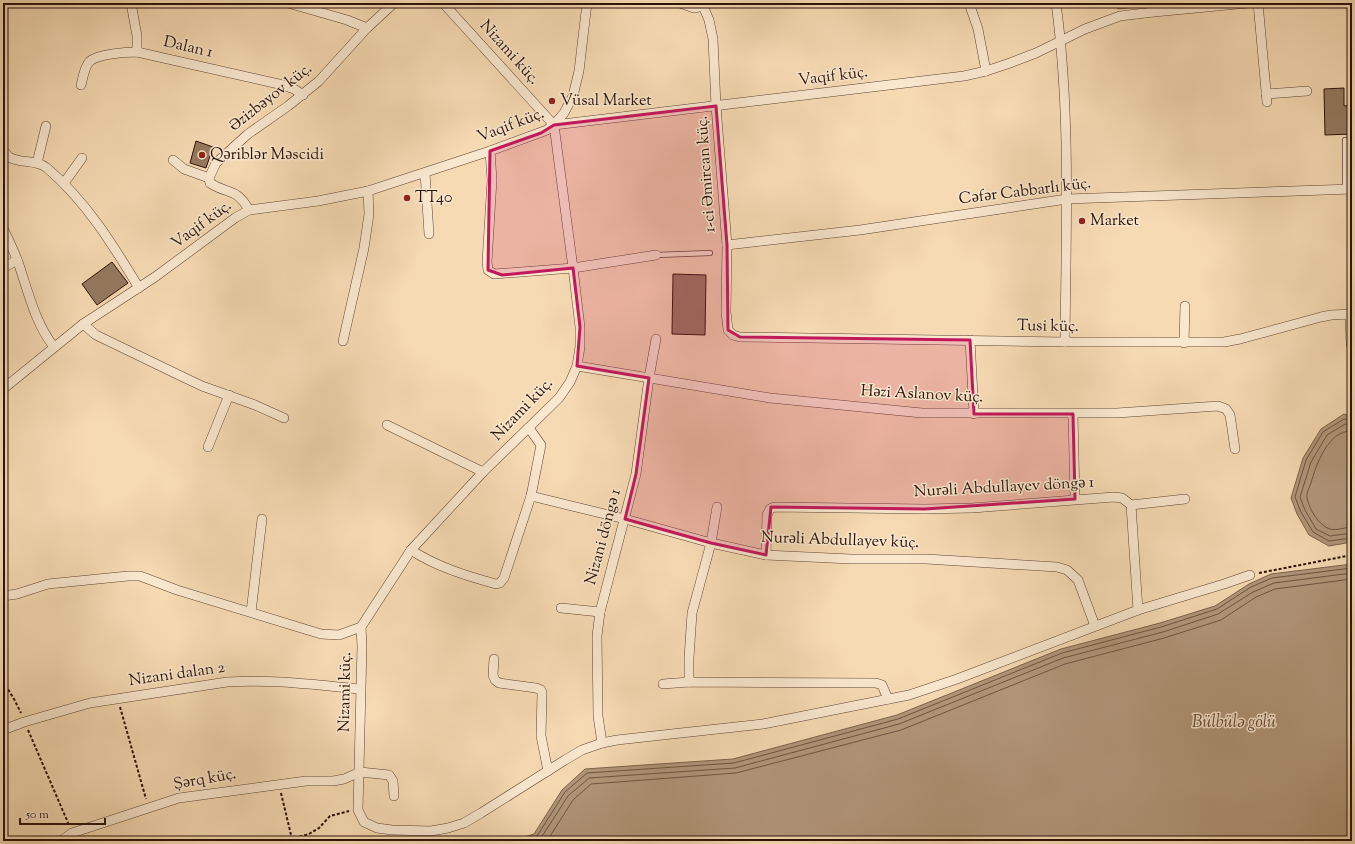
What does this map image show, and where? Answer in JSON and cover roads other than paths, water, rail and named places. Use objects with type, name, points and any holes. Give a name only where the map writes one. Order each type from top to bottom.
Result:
[{"type":"street","points":[[3,6],[8,3]]},
{"type":"street","points":[[131,3],[138,36],[137,52]]},
{"type":"street","points":[[288,3],[347,20],[367,28]]},
{"type":"street","name":"Əzizbəyov küç.","points":[[208,178],[216,163],[248,134],[278,114],[319,81],[367,28],[394,3]]},
{"type":"street","name":"Nizami küç.","points":[[443,3],[554,124],[580,334],[580,347],[577,366],[570,382],[560,398],[483,472],[411,550],[361,627],[360,772],[358,810],[364,822],[377,828],[431,831],[448,828],[464,823],[548,771]]},
{"type":"street","points":[[554,124],[564,113],[575,86],[579,71],[587,3]]},
{"type":"street","points":[[680,3],[694,8],[703,4]]},
{"type":"street","points":[[969,3],[978,29],[986,71]]},
{"type":"street","points":[[1056,3],[1064,87],[1067,199],[1065,342]]},
{"type":"street","name":"Vaqif küç.","points":[[3,389],[83,324],[139,288],[235,218],[249,210],[318,201],[368,191],[541,133],[554,124],[964,76],[986,71],[1036,53],[1091,26],[1120,16],[1248,3]]},
{"type":"street","points":[[1258,3],[1267,98],[1307,91]]},
{"type":"street","name":"1-ci Əmircan küç.","points":[[703,4],[709,20],[713,39],[716,106],[727,245],[728,330],[733,335],[740,337]]},
{"type":"street","name":"Dalan 1","points":[[81,85],[85,69],[90,62],[97,58],[126,52],[137,52],[282,85],[294,89],[303,95]]},
{"type":"street","points":[[37,163],[46,126]]},
{"type":"street","points":[[490,151],[492,180],[487,262],[488,270],[494,274],[502,275],[572,268],[656,255]]},
{"type":"street","points":[[5,156],[37,163],[45,167],[64,183],[104,232],[139,288]]},
{"type":"street","points":[[64,183],[82,158]]},
{"type":"street","points":[[173,160],[184,169],[208,178],[208,181],[214,186],[239,196],[249,210]]},
{"type":"street","points":[[425,173],[429,234]]},
{"type":"street","name":"Cəfər Cabbarlı küç.","points":[[727,245],[860,230],[1036,202],[1067,199],[1348,189]]},
{"type":"street","points":[[343,341],[364,248],[369,214],[368,191]]},
{"type":"street","points":[[4,233],[17,260],[41,326],[54,347]]},
{"type":"street","points":[[3,268],[17,260]]},
{"type":"street","points":[[1184,343],[1185,306]]},
{"type":"street","points":[[1351,314],[1351,344]]},
{"type":"street","name":"Tusi küç.","points":[[740,337],[1065,342],[1224,342],[1321,317],[1351,314]]},
{"type":"street","points":[[83,324],[96,335],[133,354],[202,386],[255,405],[284,418]]},
{"type":"street","name":"Nizani döngə 1","points":[[602,743],[598,716],[597,636],[600,612],[636,474],[649,378],[656,339]]},
{"type":"street","points":[[970,340],[974,414]]},
{"type":"street","name":"Həzi Aslanov küç.","points":[[577,366],[795,401],[922,413],[1117,414],[1218,406],[1226,409],[1230,415],[1235,448]]},
{"type":"street","points":[[208,447],[229,395]]},
{"type":"street","points":[[1073,414],[1075,499]]},
{"type":"street","points":[[387,425],[483,472]]},
{"type":"street","points":[[411,550],[427,560],[451,570],[496,584],[500,583],[504,578],[531,496],[541,445],[529,428]]},
{"type":"street","name":"Nurəli Abdullayev küç.","points":[[531,496],[624,518],[711,543],[766,555],[926,559],[1057,567],[1067,570],[1078,580],[1095,626]]},
{"type":"street","name":"Nurəli Abdullayev döngə 1","points":[[766,555],[767,515],[770,509],[774,507],[925,509],[972,508],[1114,497],[1122,498],[1131,505]]},
{"type":"street","points":[[1138,610],[1131,505],[1185,499]]},
{"type":"street","points":[[689,682],[692,613],[711,543],[717,507]]},
{"type":"street","points":[[251,612],[262,518]]},
{"type":"street","points":[[494,659],[493,675],[495,680],[499,683],[541,690],[541,736],[548,771],[582,750],[602,743],[763,724],[909,695],[957,679],[1138,610],[1250,575]]},
{"type":"street","points":[[3,596],[17,594],[48,584],[140,576],[177,590],[321,634],[338,635],[361,627]]},
{"type":"street","points":[[561,608],[600,612]]},
{"type":"street","name":"Nizani dalan 2","points":[[3,730],[24,722],[90,703],[227,682],[248,680],[360,689]]},
{"type":"street","points":[[662,684],[689,682],[876,683],[882,685],[888,699]]},
{"type":"street","points":[[360,772],[389,775],[393,781],[394,796]]},
{"type":"street","name":"Şərq küç.","points":[[61,841],[72,834],[179,798],[306,781],[333,781],[344,779],[360,772]]},
{"type":"lane","points":[[1345,140],[1348,189]]},
{"type":"lane","points":[[656,255],[710,253]]},
{"type":"water","points":[[1344,414],[1352,416],[1352,542],[1329,546],[1309,535],[1297,514],[1291,498],[1303,458],[1321,429]]},
{"type":"water","name":"Bülbülə gölü","points":[[1352,564],[1352,841],[512,841],[534,834],[562,790],[585,769],[733,759],[897,715],[1061,649],[1160,623],[1215,606],[1249,584],[1271,574]]},
{"type":"place","name":"Vüsal Market","points":[[552,101]]},
{"type":"place","name":"Qəriblər Məscidi","points":[[202,155]]},
{"type":"place","name":"TT40","points":[[407,198]]},
{"type":"place","name":"Market","points":[[1082,221]]}]
